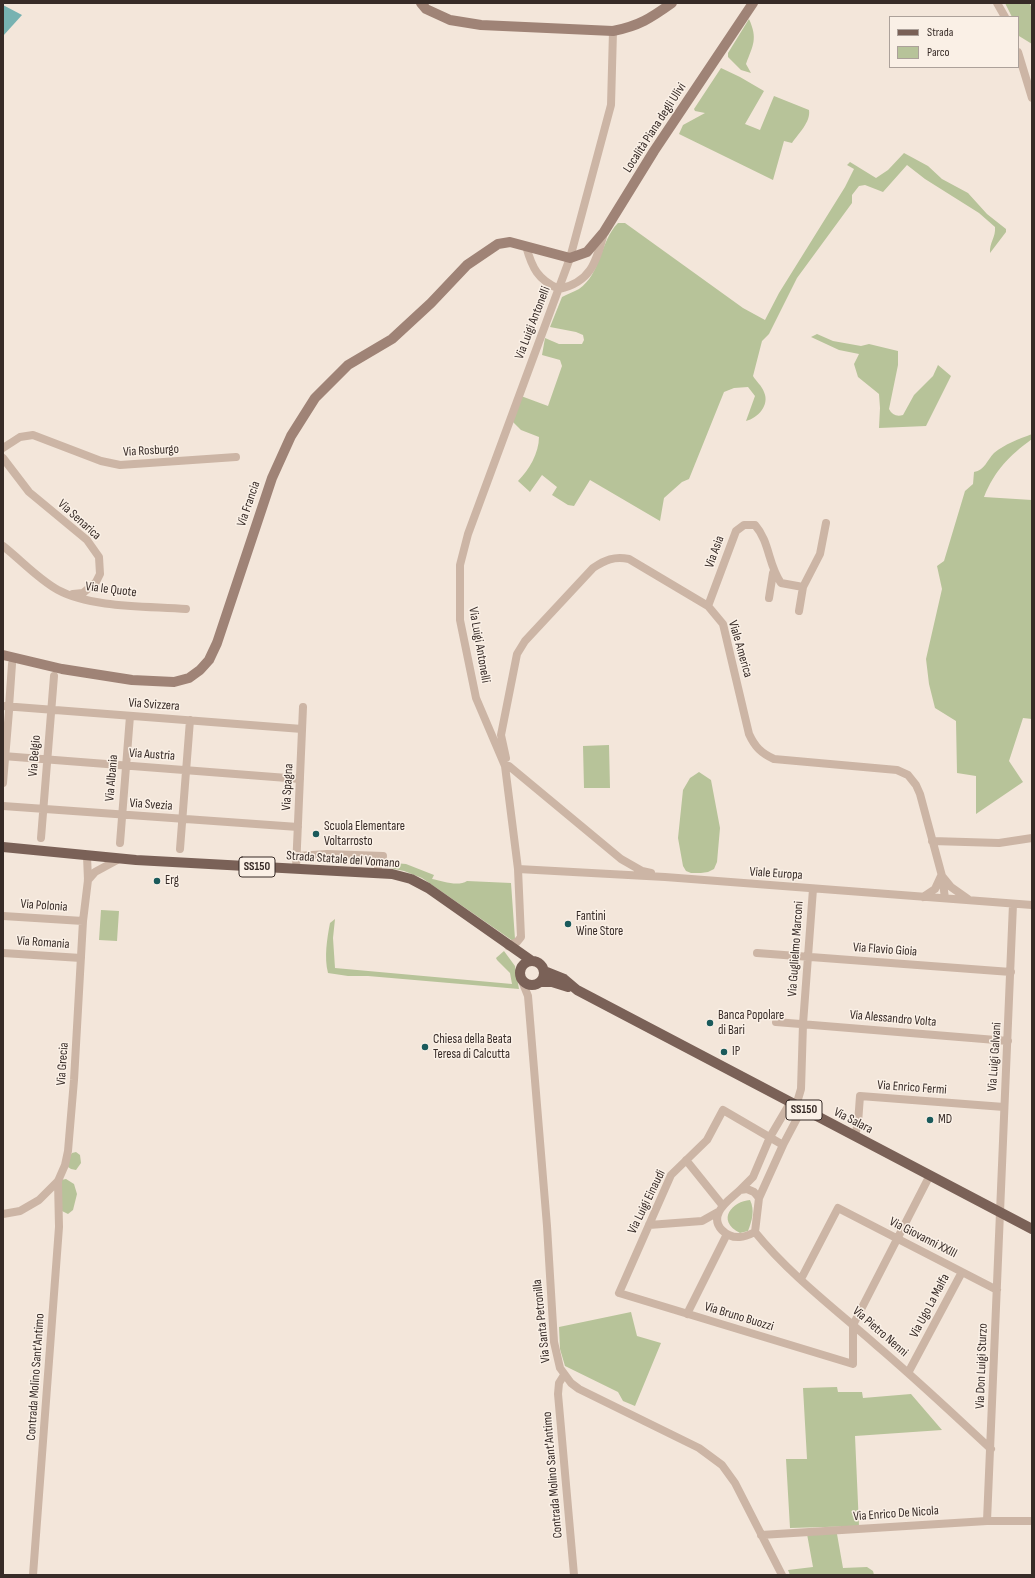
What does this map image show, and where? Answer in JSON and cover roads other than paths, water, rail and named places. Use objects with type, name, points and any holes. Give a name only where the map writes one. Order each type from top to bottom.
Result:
[{"type":"main road","points":[[421,3],[426,9],[450,20],[480,25],[613,31],[632,27],[651,18],[672,3]]},
{"type":"main road","name":"Località Piana degli Ulivi","points":[[570,258],[587,252],[604,232],[654,151],[753,3]]},
{"type":"main road","name":"Via Francia","points":[[3,655],[62,669],[132,680],[174,682],[189,678],[200,670],[209,660],[217,643],[272,478],[291,436],[315,398],[348,365],[392,339],[431,303],[468,265],[498,244],[510,242],[526,246]]},
{"type":"main road","points":[[526,246],[547,253],[570,258]]},
{"type":"main road","name":"Strada Statale del Vomano","points":[[3,847],[119,859],[378,873],[403,877],[428,888],[532,961]]},
{"type":"main road","points":[[512,948],[522,967]]},
{"type":"main road","points":[[532,961],[539,964],[544,971],[537,984],[522,981],[520,974],[524,964],[532,961]]},
{"type":"main road","name":"Via Salara","points":[[544,971],[564,979],[577,990]]},
{"type":"main road","name":"Via Salara","points":[[537,984],[552,982],[577,990],[1032,1229]]},
{"type":"street","points":[[997,3],[1004,16]]},
{"type":"street","points":[[570,258],[611,105],[613,31]]},
{"type":"street","points":[[1019,55],[1032,98]]},
{"type":"street","points":[[526,246],[536,272],[545,283],[559,289],[578,283],[585,277],[598,253],[604,232]]},
{"type":"street","name":"Via Luigi Antonelli","points":[[512,948],[521,937],[518,869],[507,766],[476,698],[460,620],[460,565],[473,522],[570,258]]},
{"type":"street","name":"Via Rosburgo","points":[[3,448],[20,437],[33,435],[101,461],[120,465],[236,457]]},
{"type":"street","name":"Via Senarica","points":[[3,458],[29,492],[87,540],[99,557],[100,574],[96,582],[83,593],[69,595]]},
{"type":"street","points":[[799,611],[803,586],[820,554],[826,523]]},
{"type":"street","name":"Via Asia","points":[[708,606],[736,531],[744,524],[755,526],[763,534],[774,573],[769,598]]},
{"type":"street","name":"Via le Quote","points":[[3,546],[49,583],[69,595],[92,602],[186,609]]},
{"type":"street","name":"Viale America","points":[[507,766],[501,734],[517,654],[525,641],[593,568],[607,559],[620,557],[629,559],[708,606],[723,624],[749,734],[754,745],[764,754],[774,759],[897,770],[902,772],[916,785],[942,876],[945,898]]},
{"type":"street","points":[[774,573],[781,583],[803,586]]},
{"type":"street","points":[[3,783],[7,708],[12,664]]},
{"type":"street","name":"Via Belgio","points":[[41,838],[42,809],[54,676]]},
{"type":"street","name":"Via Spagna","points":[[296,869],[303,707]]},
{"type":"street","name":"Via Svizzera","points":[[7,708],[51,709],[302,729]]},
{"type":"street","name":"Via Albania","points":[[120,843],[121,815],[130,716]]},
{"type":"street","points":[[180,849],[190,720]]},
{"type":"street","name":"Via Austria","points":[[4,756],[300,779]]},
{"type":"street","points":[[507,766],[621,860],[642,871],[665,877]]},
{"type":"street","name":"Via Svezia","points":[[3,806],[298,827]]},
{"type":"street","points":[[932,841],[999,843],[1032,838]]},
{"type":"street","points":[[297,856],[327,854],[381,856],[378,873]]},
{"type":"street","name":"Via Grecia","points":[[3,1214],[31,1206],[39,1200],[58,1181],[65,1165],[68,1151],[75,1072],[81,958],[88,880],[87,856]]},
{"type":"street","points":[[95,872],[99,857]]},
{"type":"street","points":[[88,880],[95,872],[119,859]]},
{"type":"street","name":"Viale Europa","points":[[518,869],[665,877],[1032,905]]},
{"type":"street","points":[[922,897],[935,889],[942,876],[951,887],[971,900]]},
{"type":"street","name":"Via Guglielmo Marconi","points":[[796,1106],[801,1089],[803,1024],[813,889]]},
{"type":"street","name":"Via Luigi Galvani","points":[[1000,1212],[1013,904]]},
{"type":"street","name":"Via Polonia","points":[[3,916],[84,921]]},
{"type":"street","name":"Via Romania","points":[[3,953],[81,958]]},
{"type":"street","name":"Via Flavio Gioia","points":[[758,953],[1011,972]]},
{"type":"street","name":"Via Santa Petronilla","points":[[522,981],[528,996],[547,1226],[554,1342],[556,1356],[564,1375],[579,1389],[712,1456],[729,1473],[782,1575]]},
{"type":"street","points":[[528,996],[537,984]]},
{"type":"street","name":"Via Alessandro Volta","points":[[776,1022],[1008,1041]]},
{"type":"street","name":"Via Enrico Fermi","points":[[855,1136],[858,1123],[860,1096],[1004,1107]]},
{"type":"street","points":[[649,1225],[702,1221],[721,1209],[753,1177],[770,1138],[796,1106]]},
{"type":"street","points":[[721,1209],[717,1219],[718,1225],[727,1234],[742,1237],[755,1232],[759,1198],[783,1145],[796,1106]]},
{"type":"street","name":"Via Luigi Einaudi","points":[[619,1293],[671,1175],[707,1140],[723,1110],[770,1138]]},
{"type":"street","points":[[770,1138],[783,1145]]},
{"type":"street","points":[[686,1160],[721,1209]]},
{"type":"street","points":[[853,1325],[930,1175]]},
{"type":"street","name":"Contrada Molino Sant'Antimo","points":[[33,1575],[59,1228],[58,1181]]},
{"type":"street","points":[[740,1190],[754,1192],[759,1198]]},
{"type":"street","name":"Via Giovanni XXIII","points":[[801,1279],[838,1208],[997,1290]]},
{"type":"street","name":"Via Don Luigi Sturzo","points":[[987,1521],[1000,1212]]},
{"type":"street","name":"Via Pietro Nenni","points":[[755,1232],[765,1244],[801,1279],[908,1373],[991,1449]]},
{"type":"street","points":[[687,1314],[727,1234]]},
{"type":"street","name":"Via Ugo La Malfa","points":[[908,1373],[962,1272]]},
{"type":"street","name":"Via Bruno Buozzi","points":[[619,1293],[853,1364],[853,1325]]},
{"type":"street","name":"Contrada Molino Sant'Antimo","points":[[564,1375],[559,1384],[558,1394],[574,1575]]},
{"type":"street","name":"Via Enrico De Nicola","points":[[762,1535],[987,1521],[1032,1521]]},
{"type":"water","points":[[3,5],[22,15],[3,36]]},
{"type":"place","name":"Scuola Elementare Voltarrosto","points":[[316,834]]},
{"type":"place","name":"Erg","points":[[157,881]]},
{"type":"place","name":"Fantini Wine Store","points":[[568,924]]},
{"type":"place","name":"Banca Popolare di Bari","points":[[710,1023]]},
{"type":"place","name":"Chiesa della Beata Teresa di Calcutta","points":[[425,1047]]},
{"type":"place","name":"IP","points":[[724,1052]]},
{"type":"place","name":"MD","points":[[930,1120]]}]
